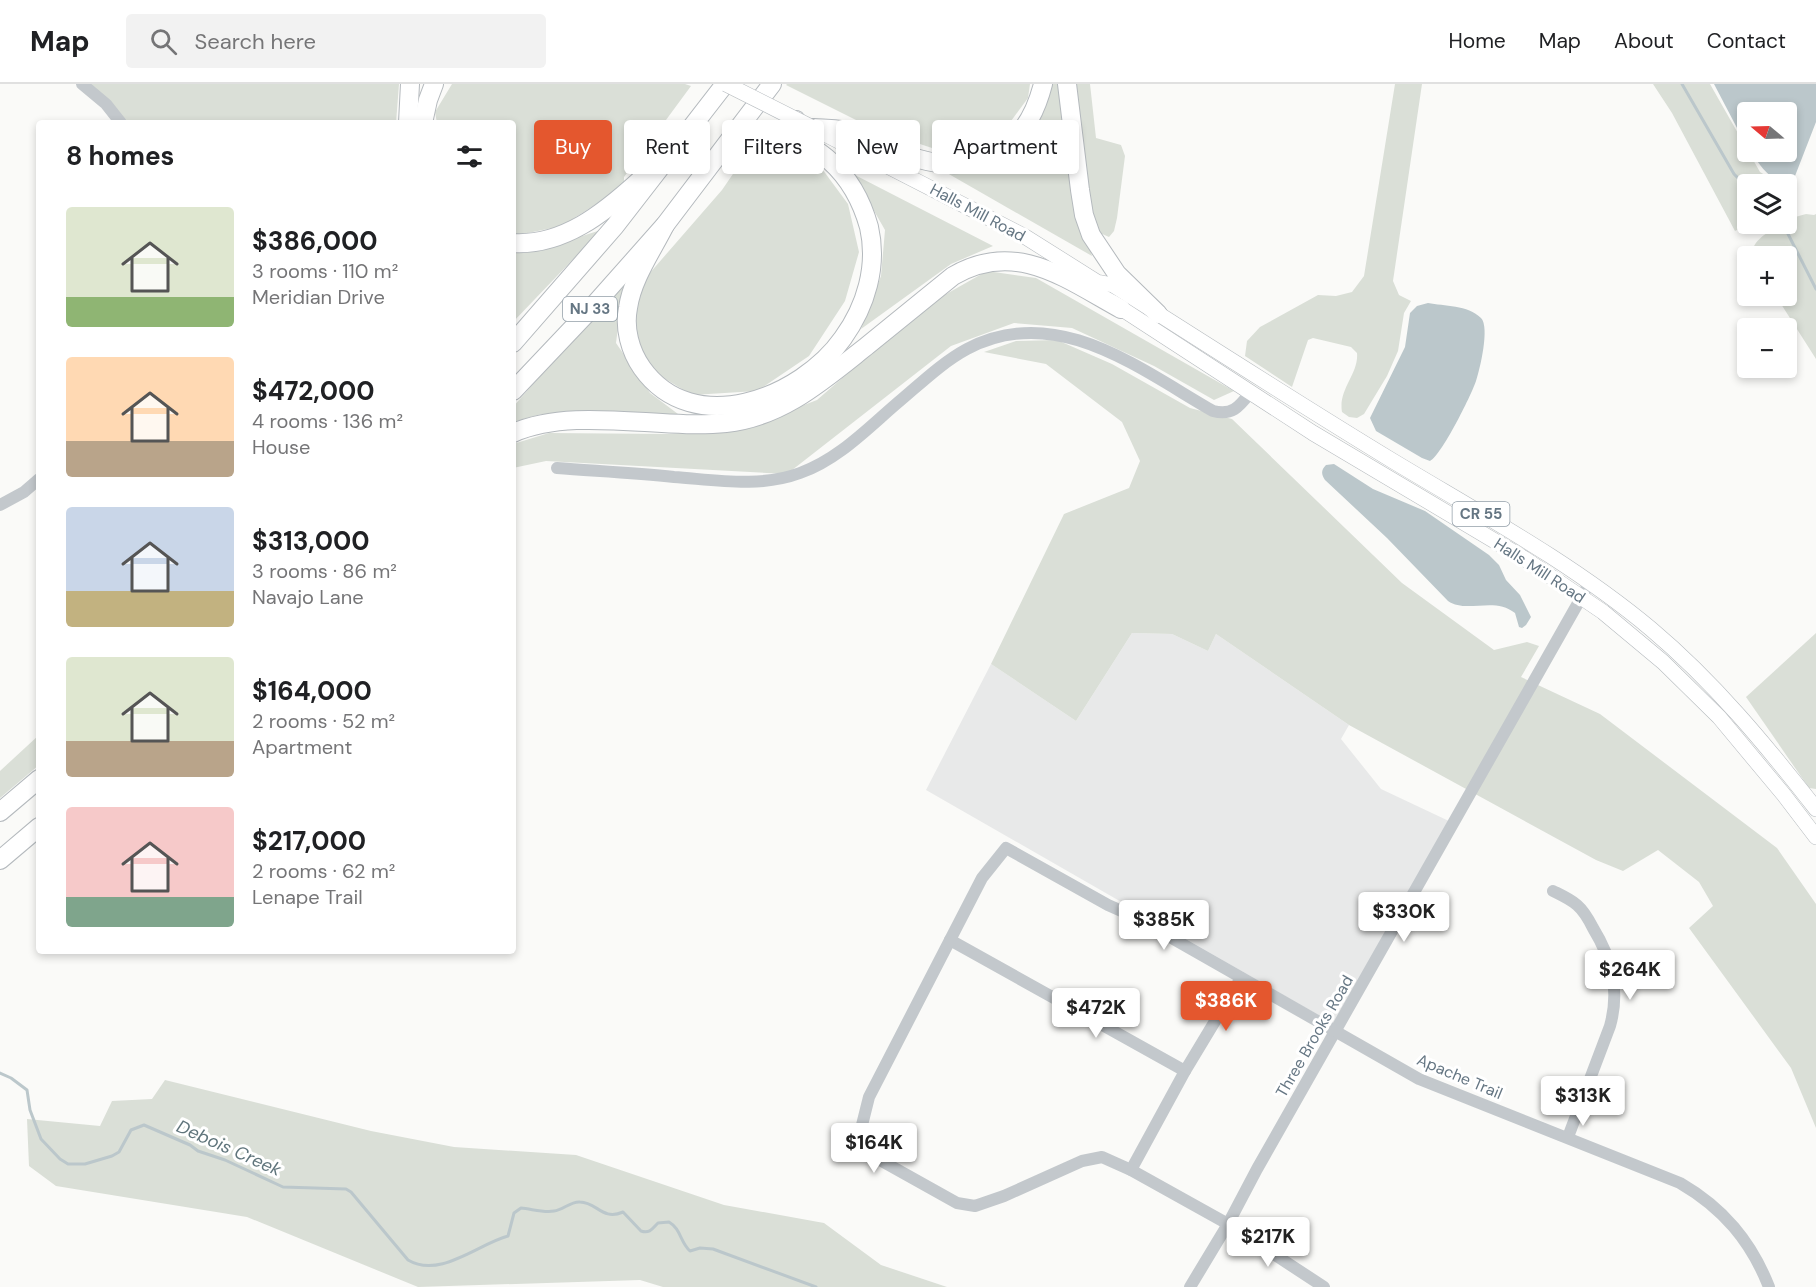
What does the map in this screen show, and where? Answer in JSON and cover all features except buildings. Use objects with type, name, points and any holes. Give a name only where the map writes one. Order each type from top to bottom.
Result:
[{"type":"highway","points":[[408,120],[410,84]]},
{"type":"highway","points":[[424,120],[434,84]]},
{"type":"highway","points":[[698,120],[725,84]]},
{"type":"highway","name":"NJ 33","points":[[516,388],[587,313],[665,225],[772,84]]},
{"type":"highway","points":[[824,134],[858,133],[898,152],[920,159],[949,165],[963,165],[989,158],[1012,143],[1031,116],[1043,84]]},
{"type":"highway","points":[[1067,84],[1084,215],[1091,235],[1117,274],[1158,314]]},
{"type":"highway","points":[[665,225],[634,285],[627,312],[629,340],[646,374],[671,395],[705,405],[746,403],[785,388],[812,370],[843,338],[862,305],[871,270],[871,238],[862,207],[842,173],[824,151]]},
{"type":"highway","points":[[516,243],[531,243],[549,239],[579,227],[619,200],[647,174]]},
{"type":"highway","points":[[516,340],[615,226],[656,174]]},
{"type":"highway","points":[[516,432],[532,426],[573,420],[700,425],[727,423],[758,416],[785,405],[816,386],[953,276],[985,262],[1018,261],[1042,267],[1121,309]]},
{"type":"highway","points":[[0,812],[36,782]]},
{"type":"highway","points":[[0,860],[36,830]]},
{"type":"main road","points":[[725,84],[796,120]]},
{"type":"main road","name":"Halls Mill Road","points":[[824,141],[1024,236],[1097,282],[1113,285],[1323,418],[1590,582],[1651,630],[1716,690],[1747,724],[1816,809]]},
{"type":"main road","name":"Halls Mill Road","points":[[1097,282],[1106,297],[1121,309],[1250,393],[1582,597],[1640,642],[1704,702],[1756,760],[1816,837]]},
{"type":"main road","points":[[1466,524],[1477,522],[1522,546],[1530,544]]},
{"type":"street","points":[[82,84],[106,104],[119,120]]},
{"type":"street","points":[[556,468],[746,482],[790,477],[813,468],[841,451],[956,356],[983,342],[1015,334],[1034,332],[1053,334],[1091,344],[1214,411],[1222,413],[1234,411],[1250,393]]},
{"type":"street","points":[[0,505],[24,492],[36,482]]},
{"type":"street","name":"Three Brooks Road","points":[[1190,1287],[1228,1224],[1590,582]]},
{"type":"street","name":"Apache Trail","points":[[950,940],[982,878],[1006,848],[1435,1086],[1664,1175],[1695,1191],[1733,1224],[1749,1244],[1760,1263],[1769,1287]]},
{"type":"street","points":[[1553,891],[1579,906],[1586,916],[1607,953],[1615,985],[1610,1026],[1568,1137]]},
{"type":"street","points":[[1185,1071],[950,940],[869,1097],[860,1133],[880,1160],[957,1203],[975,1206],[1004,1196],[1082,1161],[1102,1157],[1131,1170],[1228,1224],[1324,1287]]},
{"type":"street","points":[[1131,1170],[1185,1071],[1241,978]]},
{"type":"shaded area","points":[[80,84],[399,84],[396,120],[119,120]]},
{"type":"shaded area","points":[[452,84],[685,84],[691,86],[666,120],[624,120],[624,174],[626,174],[624,186],[562,226],[516,235],[516,120],[436,120],[435,112]]},
{"type":"shaded area","points":[[1030,84],[1028,98],[1012,120],[932,120],[932,148],[920,144],[920,120],[856,120],[786,85]]},
{"type":"shaded area","points":[[1047,84],[1058,84],[1062,120],[1033,120]]},
{"type":"shaded area","points":[[1073,84],[1090,84],[1096,138],[1121,145],[1125,156],[1117,218],[1114,231],[1109,237],[1100,233],[1092,220]]},
{"type":"shaded area","points":[[1395,84],[1422,84],[1393,281],[1399,295],[1411,301],[1404,313],[1398,351],[1387,376],[1364,414],[1357,418],[1349,417],[1342,412],[1342,404],[1357,361],[1357,353],[1351,347],[1313,338],[1308,340],[1292,387],[1245,356],[1247,341],[1260,327],[1318,295],[1336,296],[1352,292],[1364,276]]},
{"type":"shaded area","points":[[1653,84],[1710,84],[1737,132],[1737,162],[1754,162],[1763,174],[1737,174],[1737,230],[1735,231],[1672,113]]},
{"type":"shaded area","points":[[1714,84],[1816,84],[1816,122],[1796,174],[1769,174],[1758,162],[1797,162],[1797,102],[1737,102],[1737,128]]},
{"type":"shaded area","points":[[824,171],[848,204],[859,252],[845,301],[809,356],[757,391],[692,395],[652,371],[635,344],[634,308],[642,282],[722,190],[733,174],[824,174]]},
{"type":"shaded area","points":[[853,174],[993,246],[951,264],[861,329],[881,276],[885,230]]},
{"type":"shaded area","points":[[949,174],[1069,174],[1092,256]]},
{"type":"shaded area","points":[[1816,214],[1816,359],[1797,329],[1797,318],[1790,318],[1782,306],[1797,306],[1797,246],[1754,246],[1766,234],[1797,234],[1797,216]]},
{"type":"shaded area","points":[[601,230],[516,319],[516,249],[557,244]]},
{"type":"shaded area","points":[[987,271],[1036,278],[1234,391],[1214,400],[1154,366],[1072,328],[1014,323],[951,346],[787,474],[546,461],[516,467],[516,443],[549,433],[668,434],[739,430],[817,400],[925,306]]},
{"type":"shaded area","points":[[624,280],[616,343],[650,393],[682,417],[541,414],[516,421],[516,404]]},
{"type":"shaded area","points":[[1428,303],[1456,307],[1476,314],[1484,323],[1485,330],[1482,358],[1473,389],[1448,437],[1430,461],[1376,431],[1370,418],[1405,347],[1410,313],[1417,306]]},
{"type":"shaded area","points":[[1057,340],[1112,364],[1190,408],[1232,419],[1402,583],[1494,650],[1527,642],[1539,646],[1521,677],[1600,714],[1777,848],[1816,904],[1816,1128],[1791,1068],[1689,928],[1713,906],[1699,882],[1658,850],[1623,871],[1596,860],[1349,725],[1216,634],[1208,651],[1172,634],[1132,633],[1076,721],[991,664],[1064,514],[1129,488],[1140,461],[1122,422],[1046,364],[984,352],[1016,341]]},
{"type":"shaded area","points":[[1334,464],[1373,489],[1425,511],[1489,555],[1499,565],[1506,580],[1520,595],[1531,617],[1526,625],[1519,627],[1515,613],[1507,608],[1490,605],[1455,605],[1448,601],[1387,538],[1325,480],[1322,474],[1323,469],[1326,465]]},
{"type":"shaded area","points":[[1132,633],[1172,634],[1208,651],[1216,634],[1349,725],[1341,739],[1381,789],[1451,822],[1334,1024],[926,790],[991,664],[1076,721]]},
{"type":"shaded area","points":[[1816,633],[1816,789],[1809,788],[1746,697]]},
{"type":"shaded area","points":[[36,738],[36,768],[0,798],[0,771]]},
{"type":"shaded area","points":[[165,1080],[371,1131],[454,1147],[576,1155],[724,1205],[824,1223],[881,1265],[947,1287],[663,1287],[640,1280],[418,1287],[247,1217],[56,1186],[29,1166],[27,1119],[100,1126],[112,1101],[152,1099]]},
{"type":"waterway","points":[[1682,84],[1737,177]]},
{"type":"waterway","points":[[1788,234],[1816,289]]},
{"type":"waterway","name":"Debois Creek","points":[[0,1073],[27,1090],[30,1110],[41,1139],[68,1164],[85,1164],[112,1156],[119,1152],[131,1130],[144,1125],[283,1187],[346,1189],[408,1260],[420,1265],[446,1263],[508,1236],[514,1213],[521,1208],[550,1211],[580,1202],[605,1213],[623,1212],[644,1232],[651,1230],[658,1223],[669,1222],[676,1228],[690,1251],[700,1248],[713,1249],[816,1287]]}]
